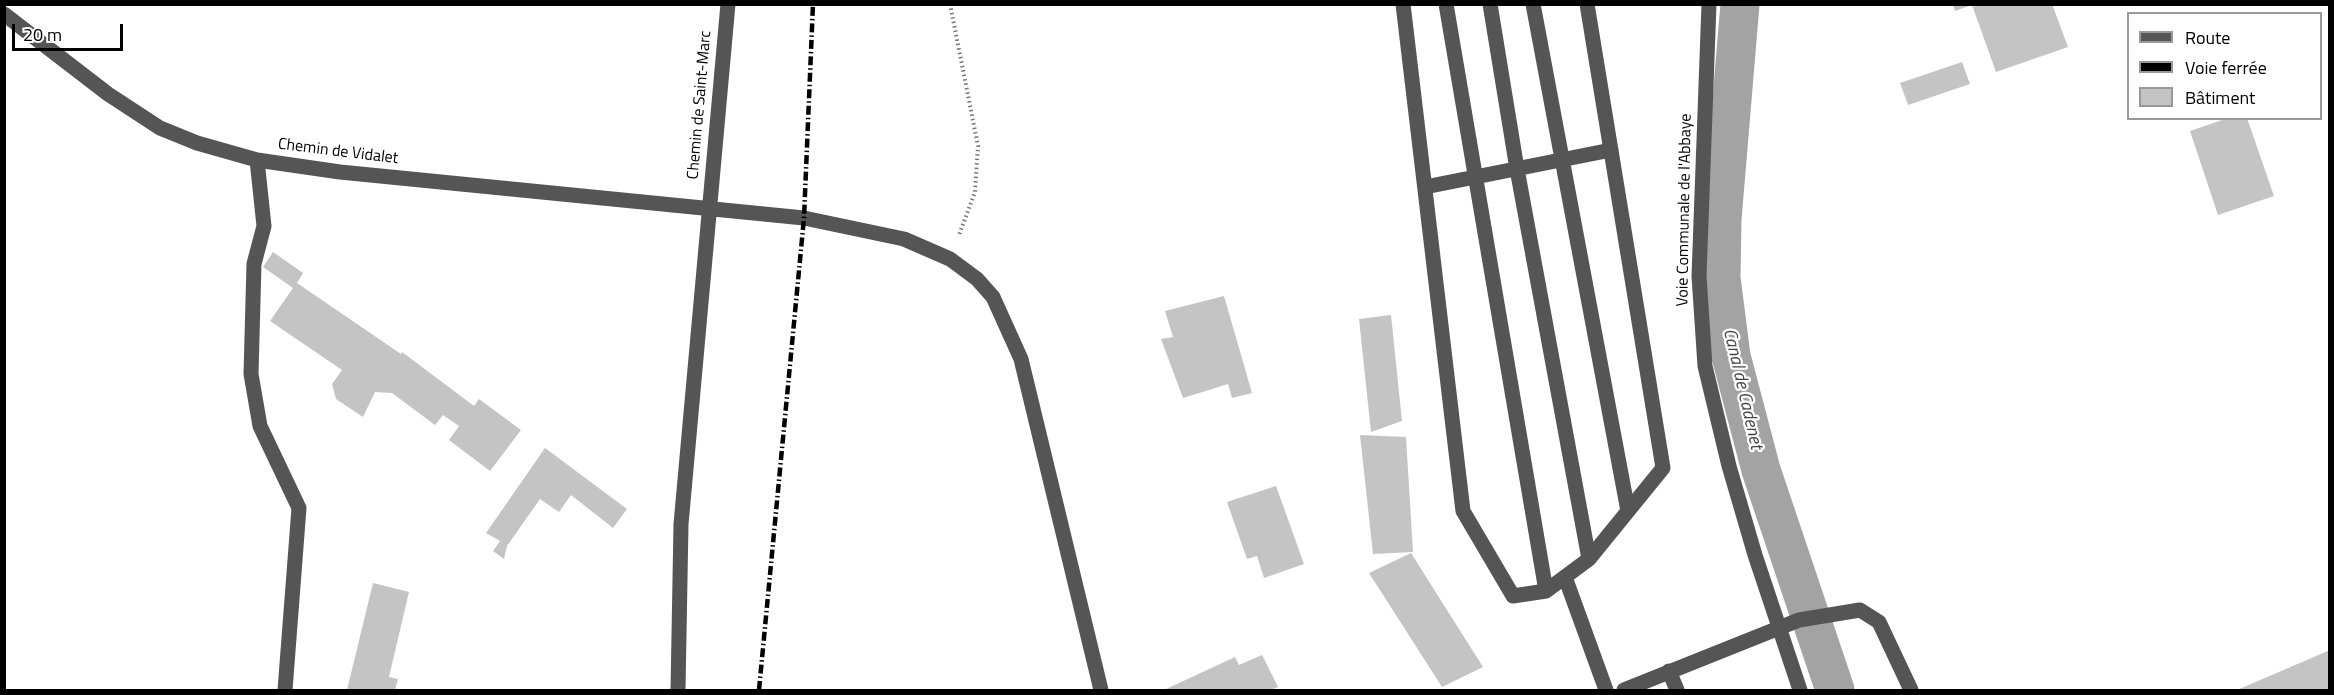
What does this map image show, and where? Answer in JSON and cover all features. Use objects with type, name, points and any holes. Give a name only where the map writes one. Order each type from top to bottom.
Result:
[{"type":"street","name":"Chemin de Saint-Marc","points":[[678,690],[681,525],[728,4]]},
{"type":"street","points":[[1403,4],[1462,511],[1513,596],[1546,591],[1589,559],[1663,468],[1587,4]]},
{"type":"street","points":[[1446,4],[1546,591]]},
{"type":"street","points":[[1490,4],[1517,169],[1589,559]]},
{"type":"street","points":[[1533,4],[1628,511]]},
{"type":"street","name":"Voie Communale de l'Abbaye","points":[[1709,4],[1699,276],[1705,366],[1729,466],[1778,628],[1800,690]]},
{"type":"street","name":"Chemin de Vidalet","points":[[4,14],[108,94],[160,128],[198,143],[256,159],[340,172],[804,218],[861,228],[904,239],[950,259],[976,279],[993,297],[1021,359],[1101,690]]},
{"type":"street","points":[[1425,187],[1611,150]]},
{"type":"street","points":[[256,159],[264,226],[254,264],[251,374],[260,426],[299,508],[285,690]]},
{"type":"street","points":[[1565,577],[1606,690]]},
{"type":"street","points":[[1624,690],[1799,620],[1860,610],[1879,622],[1911,690]]},
{"type":"street","points":[[1669,671],[1677,690]]},
{"type":"path","points":[[950,4],[978,146],[975,192],[950,259]]},
{"type":"building","points":[[1953,4],[2052,4],[2068,47],[1996,72],[1972,5],[1955,11]]},
{"type":"building","points":[[1962,62],[1970,84],[1908,105],[1900,83]]},
{"type":"building","points":[[2222,120],[2248,120],[2274,196],[2218,215],[2190,131]]},
{"type":"building","points":[[273,252],[303,273],[297,283],[401,354],[402,352],[474,406],[479,399],[521,430],[490,471],[449,440],[459,426],[443,415],[435,425],[392,393],[375,392],[363,417],[336,399],[332,384],[342,370],[270,321],[293,288],[263,267]]},
{"type":"building","points":[[1224,296],[1252,393],[1232,398],[1228,384],[1183,398],[1161,339],[1173,337],[1165,311]]},
{"type":"building","points":[[1391,315],[1402,421],[1371,432],[1359,319]]},
{"type":"building","points":[[1360,435],[1406,437],[1413,552],[1373,554]]},
{"type":"building","points":[[545,448],[627,509],[613,528],[571,495],[559,512],[540,499],[507,546],[504,559],[493,551],[500,541],[486,533]]},
{"type":"building","points":[[1276,486],[1304,564],[1264,578],[1257,556],[1247,559],[1227,502]]},
{"type":"building","points":[[1411,553],[1483,667],[1442,687],[1369,573]]},
{"type":"building","points":[[373,583],[409,592],[389,677],[398,679],[395,690],[347,690]]},
{"type":"building","points":[[2330,650],[2330,690],[2237,690]]},
{"type":"building","points":[[1262,655],[1278,687],[1270,690],[1164,690],[1235,657],[1239,665]]},
{"type":"waterway","name":"Canal de Cadenet","points":[[1740,4],[1722,219],[1721,278],[1731,356],[1761,470],[1835,690]]},
{"type":"railway","points":[[759,690],[804,218],[813,4]]}]
